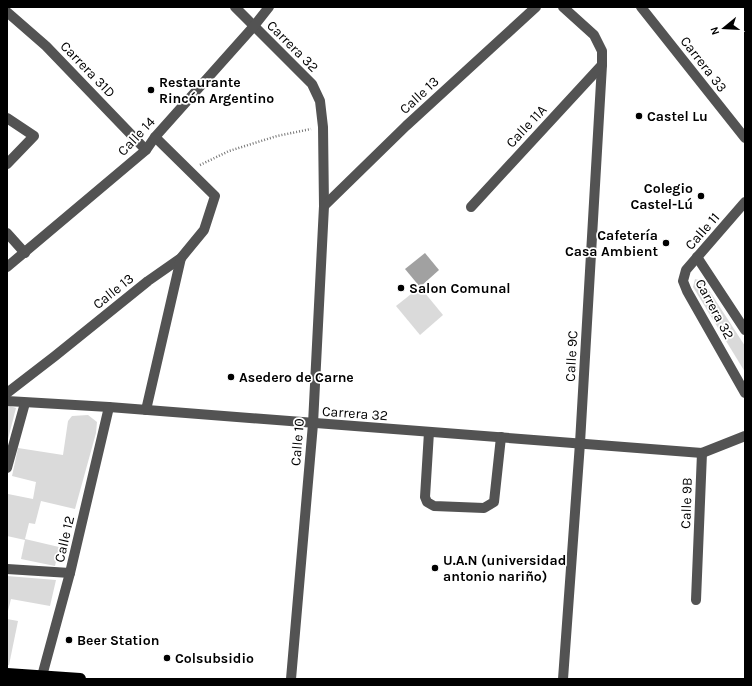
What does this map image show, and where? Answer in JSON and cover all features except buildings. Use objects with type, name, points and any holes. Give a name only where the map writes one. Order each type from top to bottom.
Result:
[{"type":"highway","points":[[7,674],[80,679]]},
{"type":"street","name":"Carrera 32","points":[[235,7],[312,84],[320,101],[323,127],[324,206]]},
{"type":"street","name":"Calle 14","points":[[7,267],[146,150],[155,137],[254,26],[269,7]]},
{"type":"street","name":"Calle 13","points":[[324,206],[406,126],[536,7]]},
{"type":"street","name":"Calle 9C","points":[[563,7],[594,35],[602,51],[580,443],[563,679]]},
{"type":"street","name":"Carrera 33","points":[[641,7],[744,134]]},
{"type":"street","name":"Carrera 31D","points":[[7,12],[46,46],[146,150]]},
{"type":"street","name":"Calle 11A","points":[[471,207],[602,65]]},
{"type":"street","points":[[7,118],[34,136],[7,164]]},
{"type":"street","points":[[155,137],[190,171]]},
{"type":"street","name":"Calle 13","points":[[7,393],[148,281],[181,258],[204,230],[215,196],[190,171]]},
{"type":"street","name":"Calle 11","points":[[683,281],[686,270],[745,202]]},
{"type":"street","name":"Calle 10","points":[[291,679],[313,424],[324,206]]},
{"type":"street","points":[[7,233],[25,253]]},
{"type":"street","name":"Carrera 32","points":[[697,257],[745,330]]},
{"type":"street","points":[[146,410],[181,258]]},
{"type":"street","name":"Carrera 32","points":[[683,281],[687,291],[745,393]]},
{"type":"street","name":"Carrera 32","points":[[7,401],[109,407],[702,453]]},
{"type":"street","points":[[7,468],[25,403]]},
{"type":"street","name":"Calle 12","points":[[42,676],[70,573],[109,407]]},
{"type":"street","points":[[429,432],[425,497],[427,502],[434,506],[484,508],[494,502],[502,437]]},
{"type":"street","points":[[702,453],[745,436]]},
{"type":"street","name":"Calle 9B","points":[[696,600],[702,453]]},
{"type":"street","points":[[7,569],[70,573]]},
{"type":"path","points":[[190,171],[229,151],[277,136],[323,127]]},
{"type":"shaded area","points":[[425,253],[439,270],[420,287],[405,269]]},
{"type":"shaded area","points":[[695,279],[703,281],[745,346],[745,372],[693,287]]},
{"type":"shaded area","points":[[420,287],[443,315],[420,335],[396,306]]},
{"type":"shaded area","points":[[7,405],[16,408],[7,443]]},
{"type":"shaded area","points":[[88,415],[97,422],[96,433],[75,509],[41,501],[35,524],[29,523],[25,539],[59,547],[55,566],[21,559],[25,540],[7,536],[7,496],[8,494],[33,499],[36,482],[12,476],[18,448],[63,455],[68,421],[72,416]]},
{"type":"shaded area","points":[[7,576],[56,580],[50,606],[11,599],[7,615]]},
{"type":"shaded area","points":[[7,619],[18,621],[9,665],[7,665]]},
{"type":"place","name":"Restaurante Rincón Argentino","points":[[151,90]]},
{"type":"place","name":"Castel Lu","points":[[639,116]]},
{"type":"place","name":"Colegio Castel-Lú","points":[[701,196]]},
{"type":"place","name":"Cafetería Casa Ambient","points":[[666,243]]},
{"type":"place","name":"Salon Comunal","points":[[401,288]]},
{"type":"place","name":"Asedero de Carne","points":[[231,377]]},
{"type":"place","name":"U.A.N (universidad antonio nariño)","points":[[435,568]]},
{"type":"place","name":"Beer Station","points":[[69,640]]},
{"type":"place","name":"Colsubsidio","points":[[167,658]]}]
